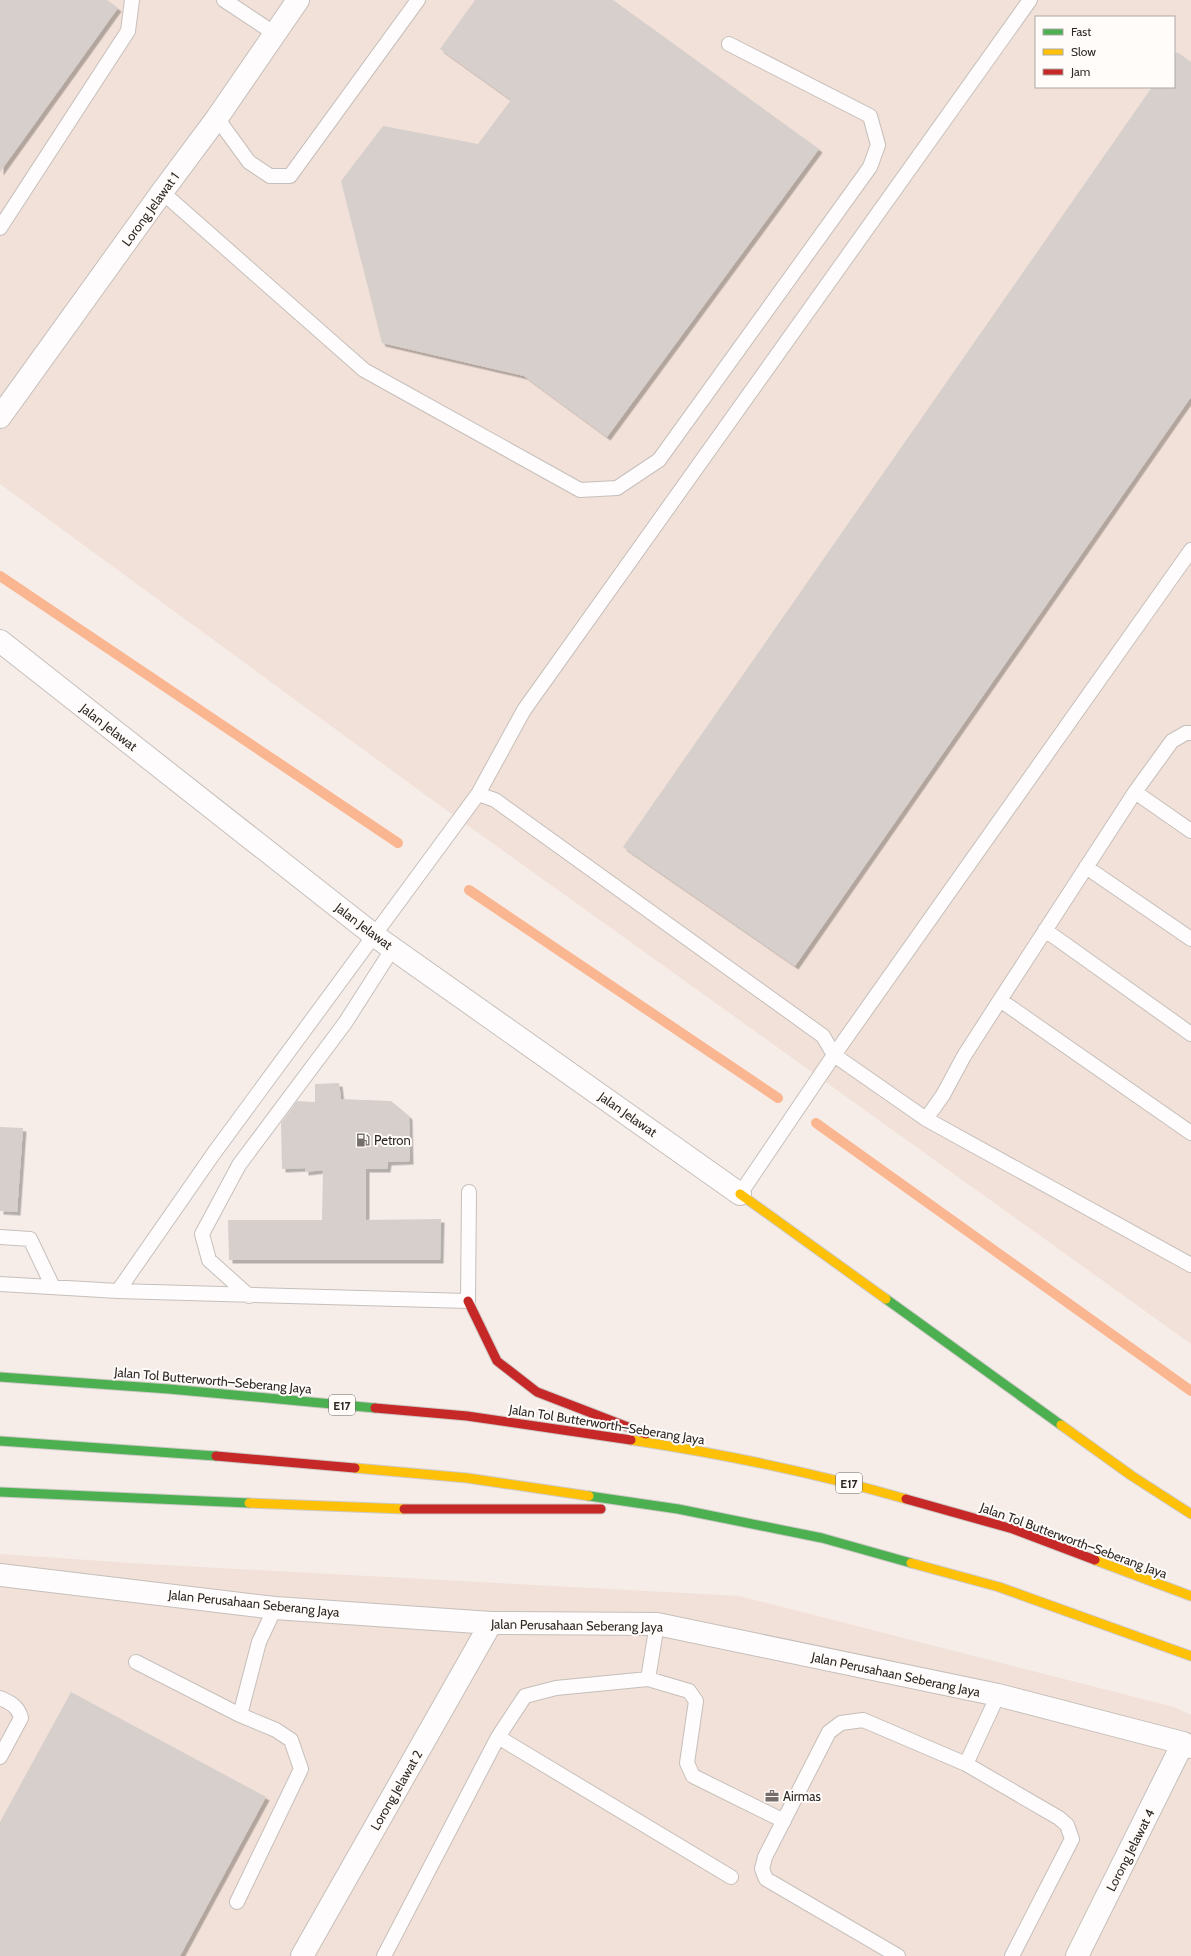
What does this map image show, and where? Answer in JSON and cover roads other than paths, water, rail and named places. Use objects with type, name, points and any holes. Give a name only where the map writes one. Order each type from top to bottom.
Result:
[{"type":"highway","points":[[740,1194],[1132,1476],[1191,1514]]},
{"type":"highway","points":[[468,1301],[497,1361],[537,1392],[682,1448]]},
{"type":"highway","name":"Jalan Tol Butterworth–Seberang Jaya","points":[[0,1377],[169,1388],[467,1416],[682,1448],[836,1479],[1013,1529],[1191,1596]]},
{"type":"highway","points":[[0,1441],[161,1451],[466,1478],[678,1509],[822,1538],[999,1587],[1191,1656]]},
{"type":"highway","points":[[0,1492],[377,1509],[678,1509]]},
{"type":"street","name":"Lorong Jelawat 1","points":[[2,411],[218,118],[274,33],[298,0]]},
{"type":"street","name":"Jalan Jelawat","points":[[0,641],[375,936],[740,1194]]},
{"type":"street","name":"Jalan Perusahaan Seberang Jaya","points":[[0,1575],[275,1608],[491,1623],[657,1624],[998,1695],[1187,1745]]},
{"type":"street","name":"Lorong Jelawat 2","points":[[302,1956],[491,1623]]},
{"type":"street","name":"Lorong Jelawat 4","points":[[1077,1956],[1187,1745]]},
{"type":"lane","points":[[0,228],[128,31],[132,0]]},
{"type":"lane","points":[[224,0],[274,33]]},
{"type":"lane","points":[[218,118],[249,162],[270,176],[290,176],[418,0]]},
{"type":"lane","points":[[118,1292],[214,1153],[478,794],[524,710],[1030,0]]},
{"type":"lane","points":[[162,192],[364,370],[580,490],[617,488],[659,460],[870,167],[878,145],[870,116],[729,44]]},
{"type":"lane","points":[[740,1194],[834,1055],[1191,550]]},
{"type":"lane","points":[[926,1119],[944,1095],[964,1056],[1135,792],[1172,741],[1186,733],[1191,733]]},
{"type":"lane","points":[[1135,792],[1191,831]]},
{"type":"lane","points":[[478,794],[495,800],[823,1036],[834,1055],[926,1119],[1191,1265]]},
{"type":"lane","points":[[1086,868],[1191,939]]},
{"type":"lane","points":[[1046,930],[1191,1034]]},
{"type":"lane","points":[[249,1296],[208,1260],[202,1234],[239,1165],[345,1022],[393,948]]},
{"type":"lane","points":[[1000,1000],[1191,1133]]},
{"type":"lane","points":[[0,1284],[118,1292],[468,1301],[469,1192]]},
{"type":"lane","points":[[0,1236],[30,1239],[53,1287]]},
{"type":"lane","points":[[240,1715],[259,1642],[275,1608]]},
{"type":"lane","points":[[648,1679],[657,1624]]},
{"type":"lane","points":[[136,1662],[240,1715],[276,1730],[291,1740],[301,1769],[237,1902]]},
{"type":"lane","points":[[384,1956],[498,1737],[525,1696],[556,1688],[648,1679],[688,1691],[696,1701],[687,1763],[693,1776],[784,1821]]},
{"type":"lane","points":[[966,1764],[998,1695]]},
{"type":"lane","points":[[0,1698],[12,1704],[19,1711],[21,1718],[0,1757]]},
{"type":"lane","points":[[898,1956],[766,1879],[762,1869],[765,1857],[829,1732],[841,1722],[863,1720],[966,1764],[1059,1818],[1067,1825],[1072,1839],[1012,1956]]},
{"type":"lane","points":[[498,1737],[731,1877]]},
{"type":"waterway","points":[[0,576],[398,843]]},
{"type":"waterway","points":[[469,890],[778,1098]]},
{"type":"waterway","points":[[816,1123],[1191,1391]]},
{"type":"place","name":"Petron","points":[[363,1140]]},
{"type":"place","name":"Airmas","points":[[772,1796]]}]
